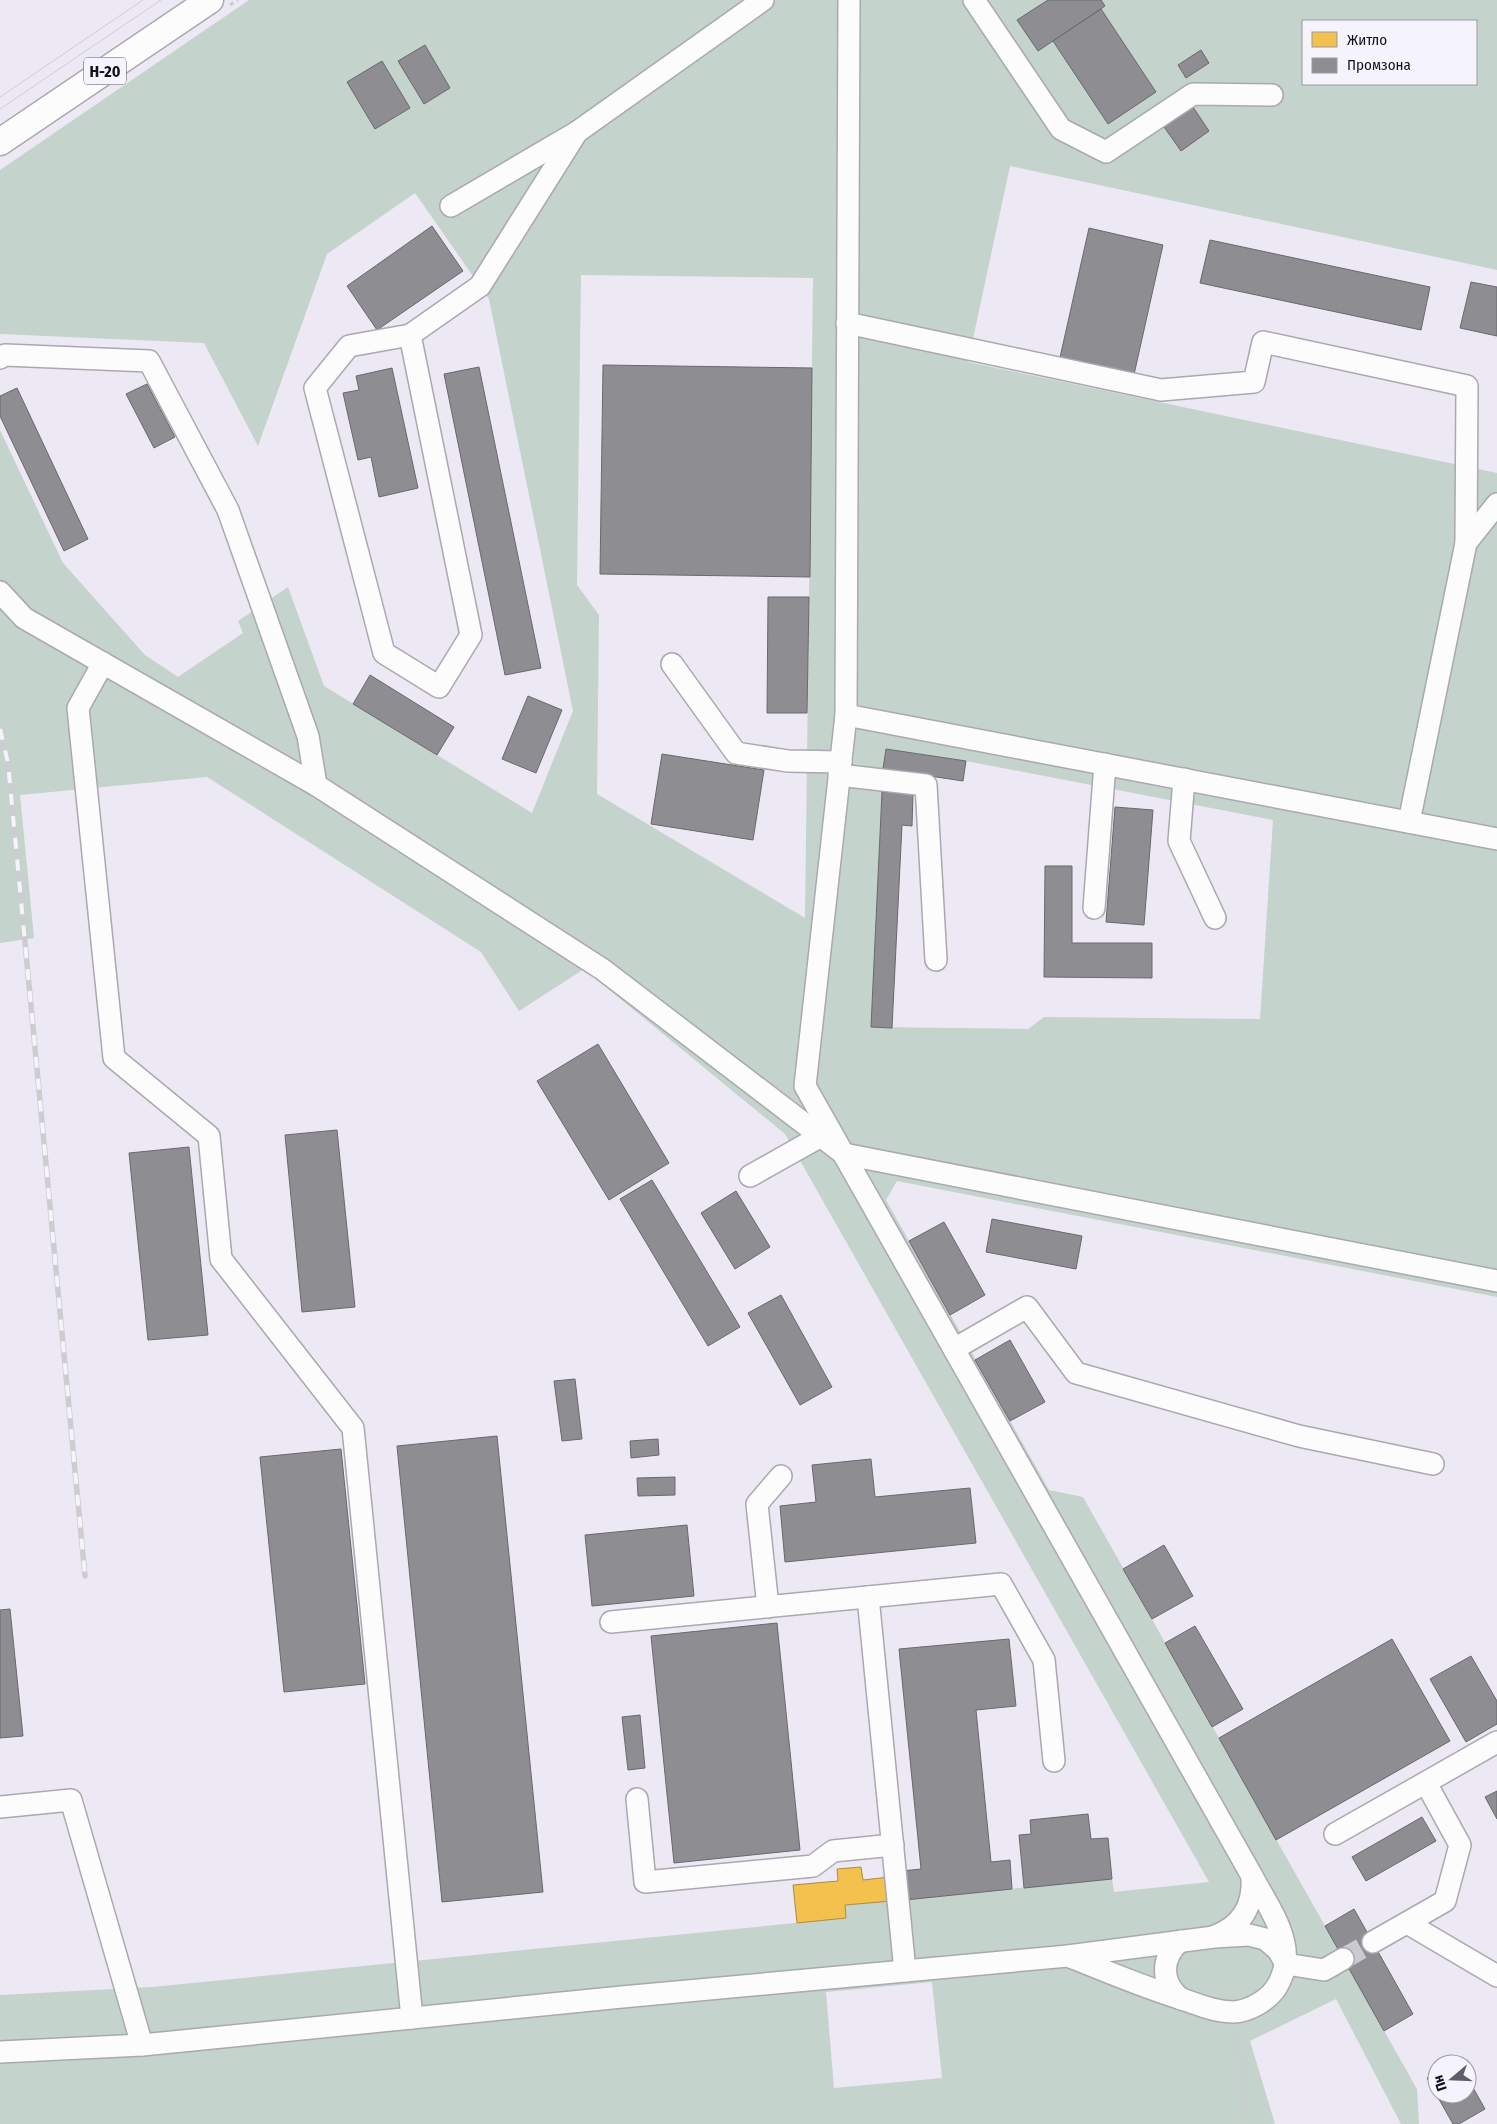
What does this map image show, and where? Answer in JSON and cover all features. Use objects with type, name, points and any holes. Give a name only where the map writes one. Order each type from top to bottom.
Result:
[{"type":"main road","name":"Н-20","points":[[0,142],[210,0]]},
{"type":"street","points":[[450,206],[577,132],[763,0]]},
{"type":"street","points":[[825,1133],[805,1086],[846,715],[849,0]]},
{"type":"street","points":[[977,1],[1061,129],[1106,152],[1193,94],[1272,95]]},
{"type":"street","points":[[410,335],[471,635],[439,687],[384,653],[315,388],[349,346],[410,335],[480,286],[577,132]]},
{"type":"street","points":[[848,323],[1161,390],[1254,382],[1263,342],[1467,386],[1466,542],[1409,822]]},
{"type":"street","points":[[0,358],[6,355],[149,361],[228,510],[308,736],[316,785]]},
{"type":"street","points":[[1466,542],[1497,504]]},
{"type":"street","points":[[0,592],[24,618],[316,785],[602,968],[776,1102],[825,1133],[844,1154],[1252,1876],[1278,1925],[1287,1951],[1282,1979],[1264,2000],[1254,2006],[1235,2012],[1213,2010],[1068,1956]]},
{"type":"street","points":[[103,664],[78,708],[114,1058],[209,1136],[221,1258],[353,1428],[412,2018]]},
{"type":"street","points":[[672,664],[736,753],[926,785],[936,960]]},
{"type":"street","points":[[846,715],[1497,839]]},
{"type":"street","points":[[1094,908],[1106,764]]},
{"type":"street","points":[[1184,779],[1179,841],[1216,918]]},
{"type":"street","points":[[776,1102],[805,1086]]},
{"type":"street","points":[[750,1176],[825,1133]]},
{"type":"street","points":[[844,1154],[1497,1281]]},
{"type":"street","points":[[954,1349],[1027,1307],[1076,1374],[1299,1436],[1434,1464]]},
{"type":"street","points":[[768,1607],[757,1504],[781,1476]]},
{"type":"street","points":[[611,1622],[1001,1584],[1044,1660],[1054,1761]]},
{"type":"street","points":[[868,1597],[905,1971]]},
{"type":"street","points":[[1335,1834],[1497,1742]]},
{"type":"street","points":[[1373,1942],[1445,1901],[1460,1845],[1426,1783]]},
{"type":"street","points":[[637,1799],[645,1882],[813,1866],[833,1851],[893,1845]]},
{"type":"street","points":[[0,1807],[71,1800],[142,2045]]},
{"type":"street","points":[[1214,1937],[1237,1924],[1245,1914],[1253,1890],[1252,1876]]},
{"type":"street","points":[[1407,1923],[1497,1976]]},
{"type":"street","points":[[0,2052],[142,2045],[1068,1956],[1214,1937],[1249,1935],[1265,1939],[1278,1950],[1286,1964]]},
{"type":"street","points":[[1180,1941],[1167,1956],[1165,1976],[1168,1985],[1182,1999]]},
{"type":"street","points":[[1286,1964],[1324,1970],[1343,1959]]},
{"type":"path","points":[[1235,2012],[1248,2124]]},
{"type":"shaded area","points":[[249,0],[1497,0],[1497,270],[1010,166],[968,362],[1497,473],[1497,1297],[897,1181],[886,1200],[1049,1490],[1083,1497],[1417,2089],[1419,2124],[1401,2124],[1336,1999],[1250,2041],[1275,2124],[0,2124],[0,1995],[152,1987],[846,1918],[845,1905],[1112,1879],[1114,1892],[1209,1882],[785,1134],[584,969],[519,1011],[481,952],[207,777],[20,795],[34,938],[0,943],[0,430],[63,563],[145,655],[178,677],[243,633],[238,621],[288,587],[324,686],[532,813],[573,711],[489,299],[415,193],[327,254],[258,446],[204,343],[0,334],[0,170]],"holes":[[[581,275],[813,278],[805,918],[597,794],[599,615],[577,585]],[[887,749],[966,761],[1273,820],[1260,1019],[1044,1017],[1028,1029],[871,1027],[883,769]],[[932,1982],[942,2078],[834,2088],[826,1992]]]},
{"type":"building: Житло","points":[[861,1867],[863,1880],[889,1877],[892,1901],[845,1905],[846,1918],[797,1923],[793,1885],[838,1881],[837,1869]]},
{"type":"building: Промзона","points":[[1048,0],[1101,0],[1105,6],[1038,51],[1017,20]]},
{"type":"building: Промзона","points":[[1101,9],[1156,92],[1108,124],[1053,41]]},
{"type":"building: Промзона","points":[[425,45],[450,88],[424,104],[398,61]]},
{"type":"building: Промзона","points":[[1201,50],[1209,63],[1186,78],[1178,65]]},
{"type":"building: Промзона","points":[[382,61],[410,108],[375,129],[347,82]]},
{"type":"building: Промзона","points":[[1191,104],[1209,131],[1181,151],[1162,124]]},
{"type":"building: Промзона","points":[[432,226],[463,271],[377,330],[347,286]]},
{"type":"building: Промзона","points":[[1089,228],[1163,245],[1133,379],[1059,362]]},
{"type":"building: Промзона","points":[[1210,240],[1430,287],[1421,330],[1200,283]]},
{"type":"building: Промзона","points":[[1471,282],[1497,287],[1497,336],[1460,328]]},
{"type":"building: Промзона","points":[[603,365],[812,368],[810,577],[600,574]]},
{"type":"building: Промзона","points":[[479,367],[541,668],[505,675],[444,374]]},
{"type":"building: Промзона","points":[[392,368],[418,488],[379,497],[371,457],[358,460],[343,393],[359,390],[356,376]]},
{"type":"building: Промзона","points":[[147,384],[175,437],[154,448],[126,394]]},
{"type":"building: Промзона","points":[[17,388],[88,539],[64,551],[0,416],[0,396]]},
{"type":"building: Промзона","points":[[768,597],[809,597],[807,713],[767,713]]},
{"type":"building: Промзона","points":[[370,675],[454,727],[437,755],[353,704]]},
{"type":"building: Промзона","points":[[528,696],[562,710],[536,773],[502,759]]},
{"type":"building: Промзона","points":[[886,749],[966,761],[963,781],[883,769]]},
{"type":"building: Промзона","points":[[662,754],[764,770],[753,840],[651,824]]},
{"type":"building: Промзона","points":[[882,792],[913,793],[912,826],[902,825],[892,1028],[871,1027]]},
{"type":"building: Промзона","points":[[1115,807],[1153,810],[1144,925],[1106,922]]},
{"type":"building: Промзона","points":[[1045,866],[1072,866],[1072,943],[1152,943],[1152,978],[1044,977]]},
{"type":"building: Промзона","points":[[598,1044],[669,1163],[609,1200],[537,1081]]},
{"type":"building: Промзона","points":[[337,1130],[355,1307],[302,1312],[285,1135]]},
{"type":"building: Промзона","points":[[189,1147],[208,1335],[148,1340],[129,1153]]},
{"type":"building: Промзона","points":[[652,1180],[740,1327],[708,1346],[620,1199]]},
{"type":"building: Промзона","points":[[736,1191],[770,1247],[735,1269],[701,1213]]},
{"type":"building: Промзона","points":[[992,1219],[1082,1236],[1076,1269],[986,1252]]},
{"type":"building: Промзона","points":[[944,1222],[985,1295],[950,1315],[909,1241]]},
{"type":"building: Промзона","points":[[781,1295],[832,1387],[800,1405],[748,1313]]},
{"type":"building: Промзона","points":[[1010,1340],[1045,1402],[1010,1421],[975,1360]]},
{"type":"building: Промзона","points":[[575,1379],[582,1439],[562,1441],[554,1381]]},
{"type":"building: Промзона","points":[[497,1436],[543,1892],[442,1902],[397,1446]]},
{"type":"building: Промзона","points":[[658,1439],[659,1455],[631,1458],[630,1441]]},
{"type":"building: Промзона","points":[[341,1449],[365,1684],[284,1692],[260,1457]]},
{"type":"building: Промзона","points":[[871,1459],[875,1497],[970,1488],[976,1543],[785,1562],[780,1506],[816,1502],[812,1465]]},
{"type":"building: Промзона","points":[[675,1477],[675,1495],[638,1496],[637,1478]]},
{"type":"building: Промзона","points":[[687,1525],[694,1596],[592,1606],[585,1535]]},
{"type":"building: Промзона","points":[[1164,1545],[1193,1596],[1152,1619],[1123,1569]]},
{"type":"building: Промзона","points":[[10,1609],[23,1736],[0,1738],[0,1610]]},
{"type":"building: Промзона","points":[[777,1623],[800,1850],[674,1863],[651,1636]]},
{"type":"building: Промзона","points":[[1195,1626],[1243,1709],[1212,1727],[1165,1643]]},
{"type":"building: Промзона","points":[[1009,1639],[1016,1706],[976,1710],[991,1862],[1010,1860],[1012,1889],[905,1900],[902,1871],[921,1869],[899,1649]]},
{"type":"building: Промзона","points":[[1392,1639],[1450,1741],[1276,1840],[1219,1738]]},
{"type":"building: Промзона","points":[[1471,1656],[1497,1701],[1497,1724],[1466,1742],[1430,1679]]},
{"type":"building: Промзона","points":[[640,1715],[645,1768],[628,1770],[622,1717]]},
{"type":"building: Промзона","points":[[1497,1791],[1497,1819],[1485,1797]]},
{"type":"building: Промзона","points":[[1088,1814],[1091,1839],[1108,1838],[1112,1879],[1024,1888],[1019,1835],[1031,1834],[1030,1820]]},
{"type":"building: Промзона","points":[[1422,1817],[1436,1841],[1366,1881],[1352,1857]]},
{"type":"building: Промзона","points":[[1354,1909],[1413,2014],[1384,2031],[1325,1926]]},
{"type":"building: Промзона","points":[[1477,2095],[1485,2109],[1459,2124],[1453,2124],[1442,2104],[1477,2104]]},
{"type":"tunnel","points":[[1343,1959],[1373,1942]]},
{"type":"tram line","points":[[0,97],[143,0]]},
{"type":"tram line","points":[[0,109],[161,0]]},
{"type":"railway","points":[[0,729],[8,763],[85,1576]]}]
